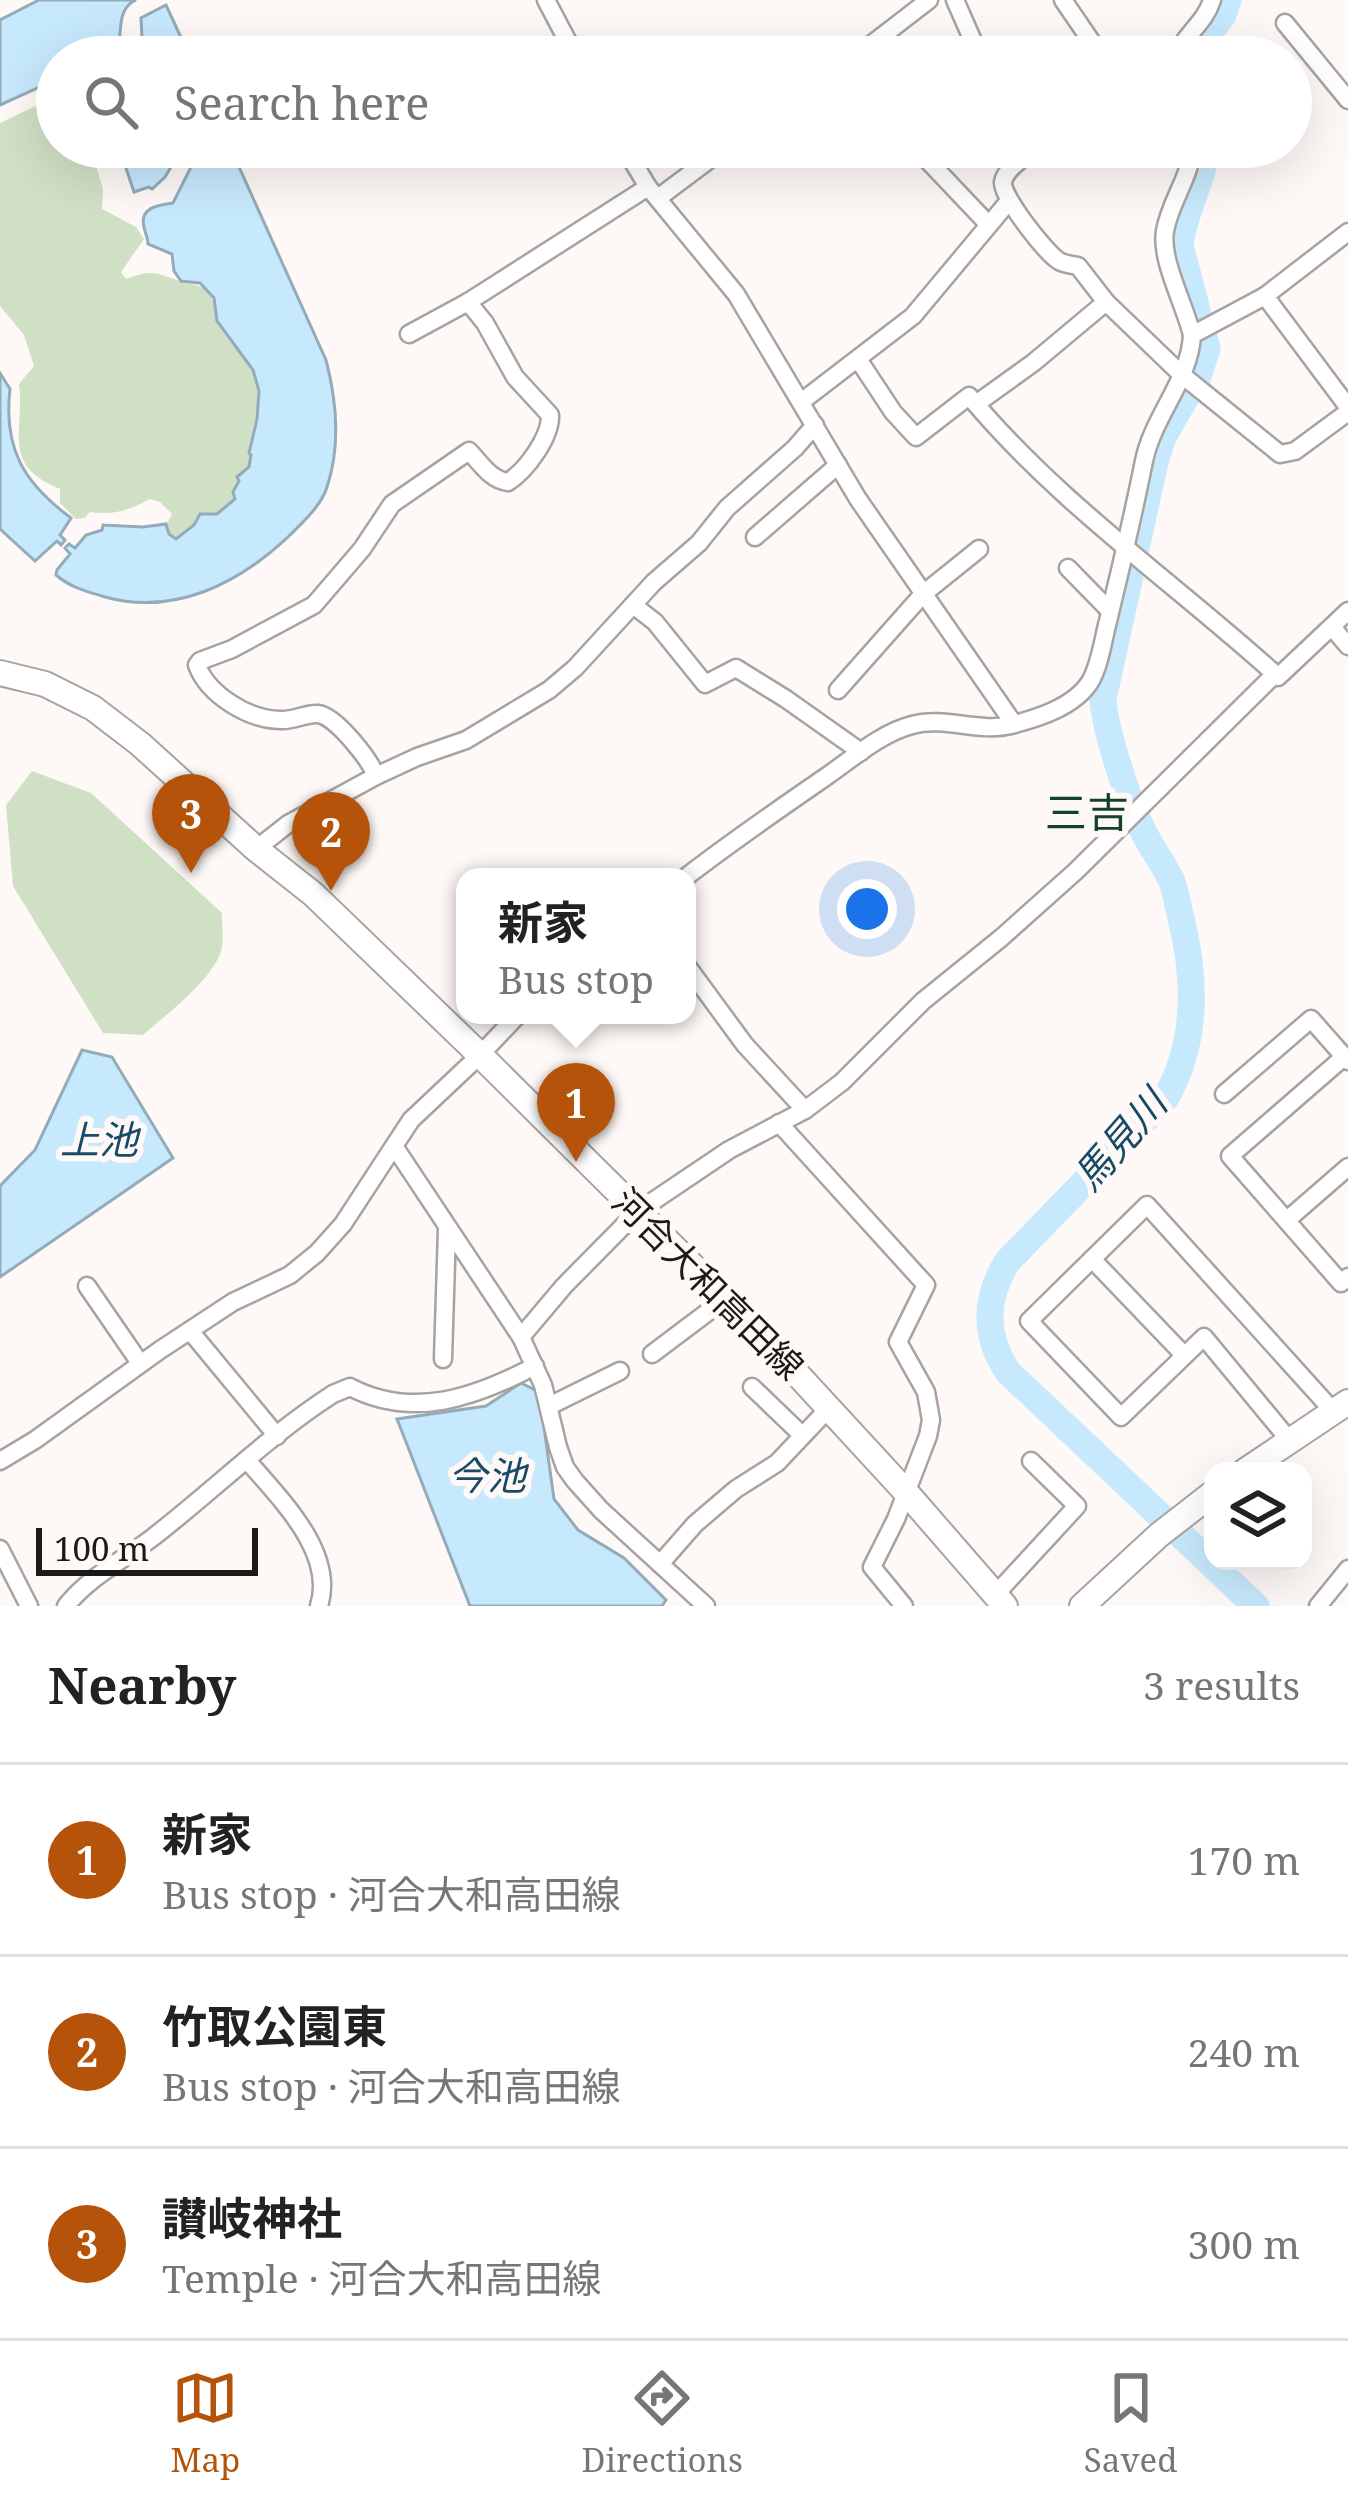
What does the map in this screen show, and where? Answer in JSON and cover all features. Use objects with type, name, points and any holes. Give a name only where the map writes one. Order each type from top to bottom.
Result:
[{"type":"main road","name":"河合大和高田線","points":[[0,673],[45,684],[93,708],[313,895],[725,1299],[1000,1600]]},
{"type":"main road","points":[[1258,1462],[1341,1406]]},
{"type":"main road","points":[[1082,1606],[1204,1500]]},
{"type":"street","points":[[545,0],[565,36]]},
{"type":"street","points":[[882,36],[929,0]]},
{"type":"street","points":[[955,0],[971,36]]},
{"type":"street","points":[[1063,0],[1088,36]]},
{"type":"street","points":[[1188,36],[1212,0]]},
{"type":"street","points":[[1285,22],[1296,36]]},
{"type":"street","points":[[1312,55],[1348,100]]},
{"type":"street","points":[[638,168],[736,294],[870,518],[1013,724]]},
{"type":"street","points":[[409,334],[696,168]]},
{"type":"street","points":[[936,168],[988,224]]},
{"type":"street","points":[[1013,168],[1003,186],[1009,202],[1055,258],[1078,266],[1106,302],[1189,380],[1280,454],[1295,451],[1348,410],[1265,296]]},
{"type":"street","points":[[1190,168],[1165,235],[1166,255],[1200,330]]},
{"type":"street","points":[[801,402],[893,334],[930,298],[1009,202]]},
{"type":"street","points":[[696,870],[884,737],[913,724],[998,728],[1058,709],[1082,692],[1096,666],[1110,611],[1134,556],[1150,437],[1189,380],[1191,347],[1200,330],[1265,296],[1348,232]]},
{"type":"street","points":[[376,776],[365,756],[329,718],[315,714],[282,721],[246,714],[201,674],[197,664],[314,604],[362,549],[392,504],[469,451],[500,481],[508,482],[521,472],[550,429],[550,415],[515,377],[468,302]]},
{"type":"street","points":[[976,404],[1106,302]]},
{"type":"street","points":[[858,359],[916,437],[968,395],[1043,476],[1278,677],[1348,611]]},
{"type":"street","points":[[256,849],[288,824],[376,776],[466,740],[535,700],[575,668],[654,582],[699,543],[727,508],[815,425]]},
{"type":"street","points":[[754,537],[838,465]]},
{"type":"street","points":[[838,690],[923,594],[980,549]]},
{"type":"street","points":[[1068,568],[1110,611]]},
{"type":"street","points":[[633,605],[655,622],[705,684],[736,668],[861,752]]},
{"type":"street","points":[[1332,627],[1348,646]]},
{"type":"street","points":[[521,1337],[637,1212],[729,1150],[805,1110],[842,1082],[922,1001],[1001,938],[1137,813],[1275,674]]},
{"type":"street","points":[[696,978],[745,1045],[805,1110]]},
{"type":"street","points":[[1224,1094],[1311,1019],[1346,1059],[1230,1156],[1342,1283],[1348,1277]]},
{"type":"street","points":[[0,1461],[140,1364],[244,1296],[290,1275],[317,1253],[343,1224],[421,1108],[510,1024]]},
{"type":"street","points":[[779,1123],[926,1286],[898,1342],[926,1392],[932,1420],[896,1519],[872,1567],[884,1598],[904,1606]]},
{"type":"street","points":[[394,1146],[521,1337],[536,1366],[565,1467],[601,1510],[706,1606]]},
{"type":"street","points":[[1287,1220],[1348,1167]]},
{"type":"street","points":[[1290,1441],[1204,1337],[1121,1418],[1029,1321],[1147,1205],[1341,1406]]},
{"type":"street","points":[[442,1359],[447,1229]]},
{"type":"street","points":[[1092,1259],[1184,1354]]},
{"type":"street","points":[[87,1286],[140,1364]]},
{"type":"street","points":[[652,1354],[725,1299]]},
{"type":"street","points":[[191,1332],[277,1436]]},
{"type":"street","points":[[66,1606],[87,1584],[277,1436],[350,1387],[379,1400],[413,1404],[472,1394],[536,1366]]},
{"type":"street","points":[[549,1406],[620,1371]]},
{"type":"street","points":[[752,1387],[802,1435]]},
{"type":"street","points":[[660,1564],[695,1523],[777,1463],[829,1408]]},
{"type":"street","points":[[247,1460],[316,1552],[324,1579],[320,1606]]},
{"type":"street","points":[[1000,1600],[1077,1506],[1031,1462]]},
{"type":"street","points":[[0,1550],[29,1606]]},
{"type":"street","points":[[1318,1606],[1348,1570]]},
{"type":"green space","points":[[36,106],[36,168],[96,168],[103,189],[102,209],[136,227],[144,239],[121,272],[126,279],[153,273],[205,289],[220,328],[255,379],[257,404],[248,467],[236,477],[235,498],[217,514],[199,513],[176,539],[167,523],[172,514],[150,499],[121,511],[90,512],[76,519],[60,503],[60,489],[41,479],[22,458],[19,384],[34,366],[24,335],[0,306],[0,123]]},
{"type":"green space","points":[[32,771],[91,793],[222,913],[222,947],[209,973],[143,1035],[103,1033],[13,886],[6,805]]},
{"type":"water","points":[[39,0],[136,0],[123,14],[120,36],[36,36],[36,89],[0,105],[0,20]]},
{"type":"water","points":[[166,5],[180,36],[142,36],[141,18]]},
{"type":"water","points":[[126,168],[170,168],[152,189],[134,192]]},
{"type":"water","points":[[190,168],[239,168],[326,360],[336,439],[324,494],[269,554],[204,592],[180,599],[131,602],[85,591],[56,575],[70,554],[65,548],[69,544],[75,548],[103,525],[166,524],[176,539],[200,514],[217,514],[235,499],[237,477],[249,467],[257,419],[259,391],[253,370],[217,321],[214,298],[200,283],[181,281],[172,254],[148,244],[144,215],[156,206],[173,203]]},
{"type":"water","points":[[0,373],[10,389],[10,430],[20,463],[41,492],[71,518],[60,535],[65,540],[61,545],[57,541],[35,561],[0,529]]},
{"type":"water","name":"上池","points":[[82,1050],[112,1057],[173,1158],[0,1277],[0,1186],[35,1150]]},
{"type":"water","name":"今池","points":[[521,1383],[539,1392],[554,1499],[578,1530],[624,1558],[666,1600],[662,1606],[470,1606],[397,1419],[486,1406]]},
{"type":"waterway","name":"馬見川","points":[[1207,36],[1228,0]]},
{"type":"waterway","name":"馬見川","points":[[1203,168],[1180,245],[1207,349],[1155,462],[1103,699],[1132,804],[1175,891],[1189,964],[1189,1033],[1165,1099],[1007,1262],[994,1290],[990,1318],[994,1345],[1008,1372],[1256,1606]]},
{"type":"place","name":"讃岐神社","points":[[191,873]]},
{"type":"place","name":"竹取公園東","points":[[331,891]]},
{"type":"place","name":"新家","points":[[576,1162]]},
{"type":"district","name":"三吉","points":[[1087,813]]}]
